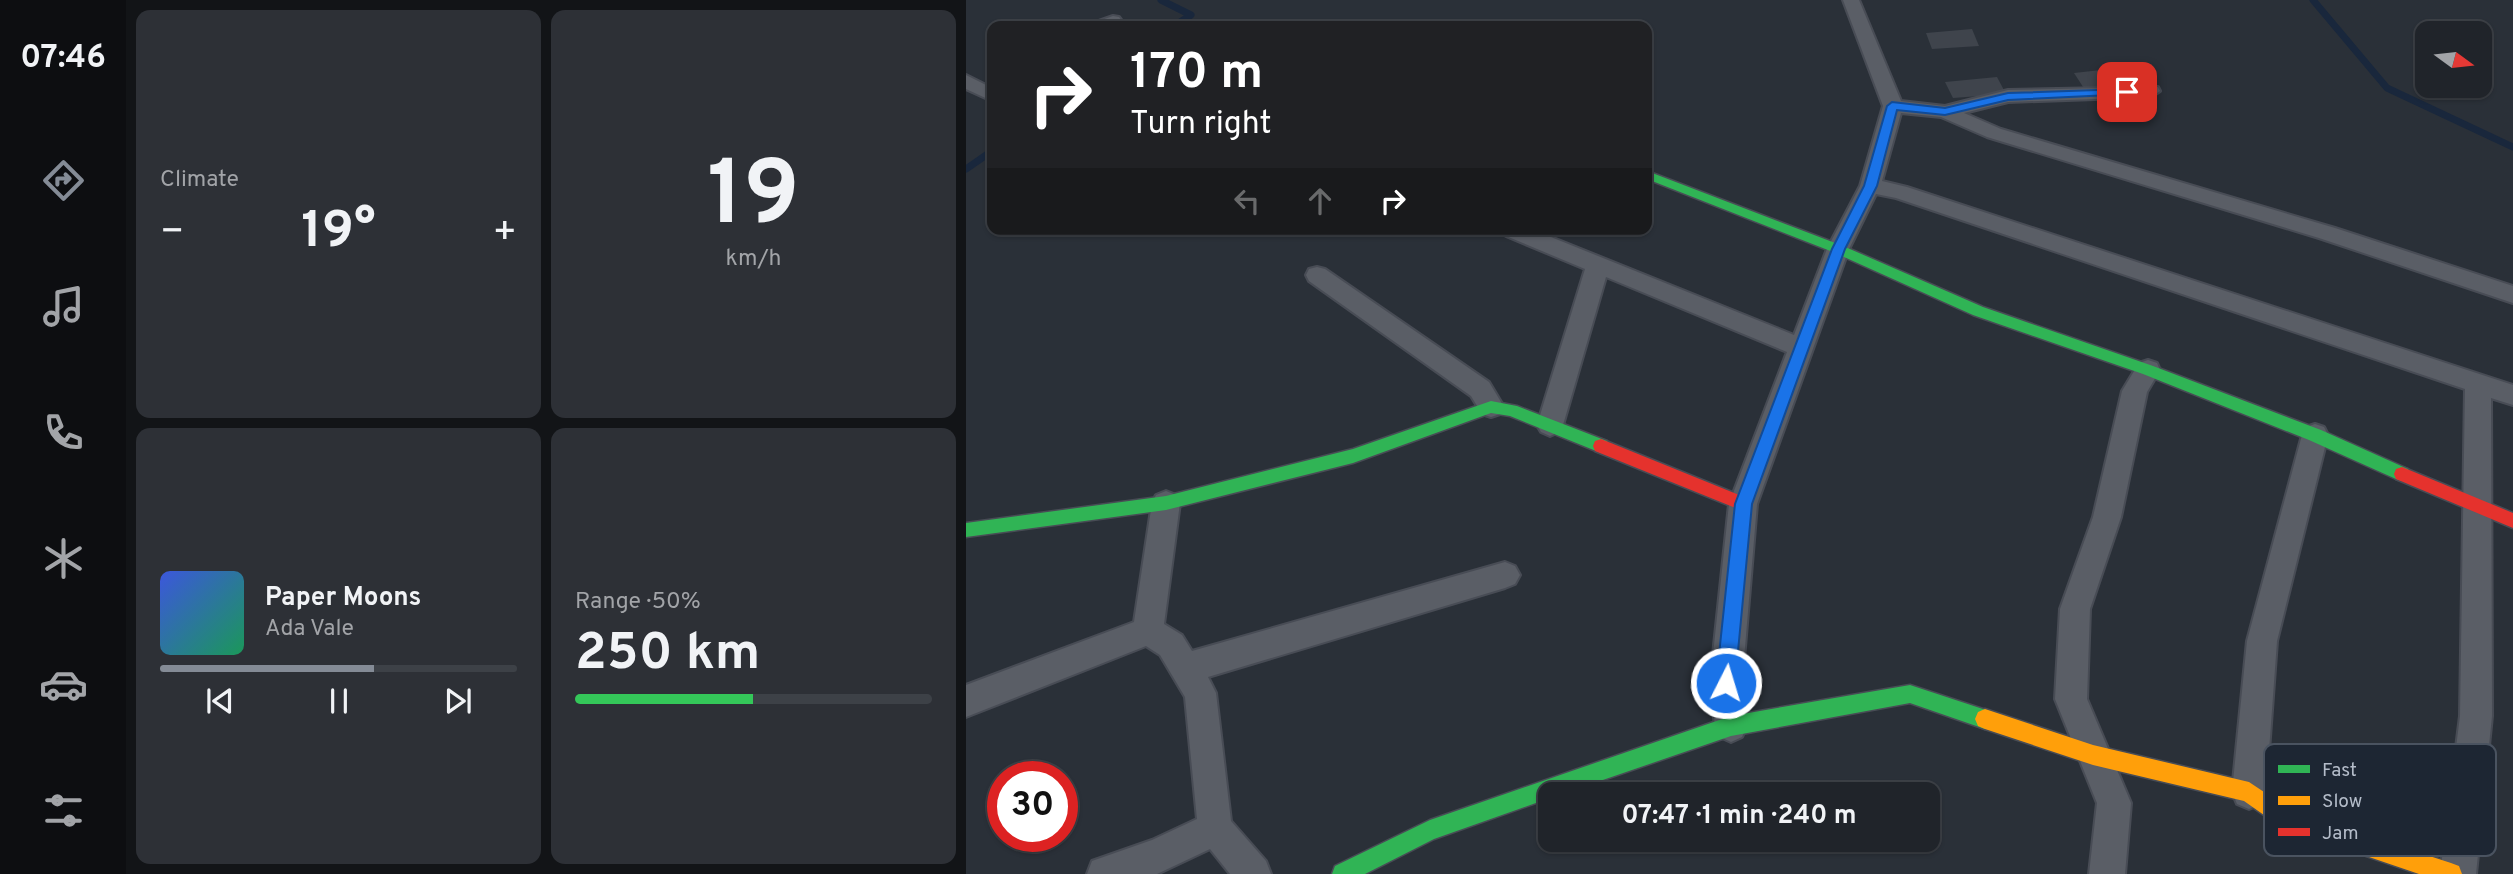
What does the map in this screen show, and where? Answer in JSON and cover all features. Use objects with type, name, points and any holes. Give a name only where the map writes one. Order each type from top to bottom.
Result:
[{"type":"street","points":[[1731,726],[1726,683],[1743,504],[1838,249],[1870,186],[1892,106],[1851,0]]},
{"type":"street","points":[[1892,106],[1945,111],[2008,96],[2151,91]]},
{"type":"street","points":[[1945,111],[1994,133],[2327,233],[2513,295]]},
{"type":"street","points":[[1652,177],[1838,249],[1978,311],[2148,370],[2315,435],[2513,521]]},
{"type":"street","points":[[1870,186],[1913,197],[2513,394]]},
{"type":"street","points":[[1524,235],[1802,348]]},
{"type":"street","points":[[1550,425],[1598,265]]},
{"type":"street","points":[[1317,275],[1480,389],[1491,407]]},
{"type":"street","points":[[2107,874],[2114,803],[2071,699],[2075,609],[2107,517],[2135,391],[2148,370]]},
{"type":"street","points":[[2473,744],[2476,716],[2478,383]]},
{"type":"street","points":[[966,530],[1166,503],[1353,456],[1491,407],[1512,410],[1743,504]]},
{"type":"street","points":[[2249,792],[2262,641],[2315,435]]},
{"type":"street","points":[[1148,631],[1166,503]]},
{"type":"street","points":[[1186,668],[1505,575]]},
{"type":"street","points":[[1148,631],[1171,645],[1200,693],[1215,828],[1253,874]]},
{"type":"street","points":[[966,701],[1148,631]]},
{"type":"street","points":[[1343,874],[1430,830],[1731,726],[1910,694],[2093,755],[2249,792],[2264,803]]},
{"type":"street","points":[[1105,874],[1158,856],[1215,828]]},
{"type":"street","points":[[2397,856],[2451,874]]},
{"type":"street","points":[[2458,874],[2460,856]]},
{"type":"building","points":[[1972,29],[1979,46],[1932,49],[1926,33]]},
{"type":"building","points":[[2101,70],[2114,90],[2087,93],[2074,73]]},
{"type":"building","points":[[1997,77],[2006,94],[1953,98],[1945,82]]},
{"type":"waterway","points":[[1161,0],[1191,15],[1182,21]]},
{"type":"waterway","points":[[2313,0],[2387,88],[2513,147]]},
{"type":"waterway","points":[[966,169],[987,154]]},
{"type":"traffic: fast","points":[[1652,177],[1838,249],[1978,311],[2148,370],[2315,435],[2402,474]]},
{"type":"traffic: fast","points":[[966,530],[1166,503],[1353,456],[1491,407],[1512,410],[1601,446]]},
{"type":"traffic: fast","points":[[1343,874],[1430,830],[1731,726],[1910,694],[1985,719]]},
{"type":"traffic: slow","points":[[1985,719],[2093,755],[2249,792],[2264,803]]},
{"type":"traffic: slow","points":[[2397,856],[2451,874]]},
{"type":"traffic: jam","points":[[1601,446],[1743,504]]},
{"type":"traffic: jam","points":[[2402,474],[2513,521]]},
{"type":"route","points":[[1726,683],[1743,504],[1838,249],[1870,186],[1892,106],[1945,111],[2008,96],[2127,92]]}]
